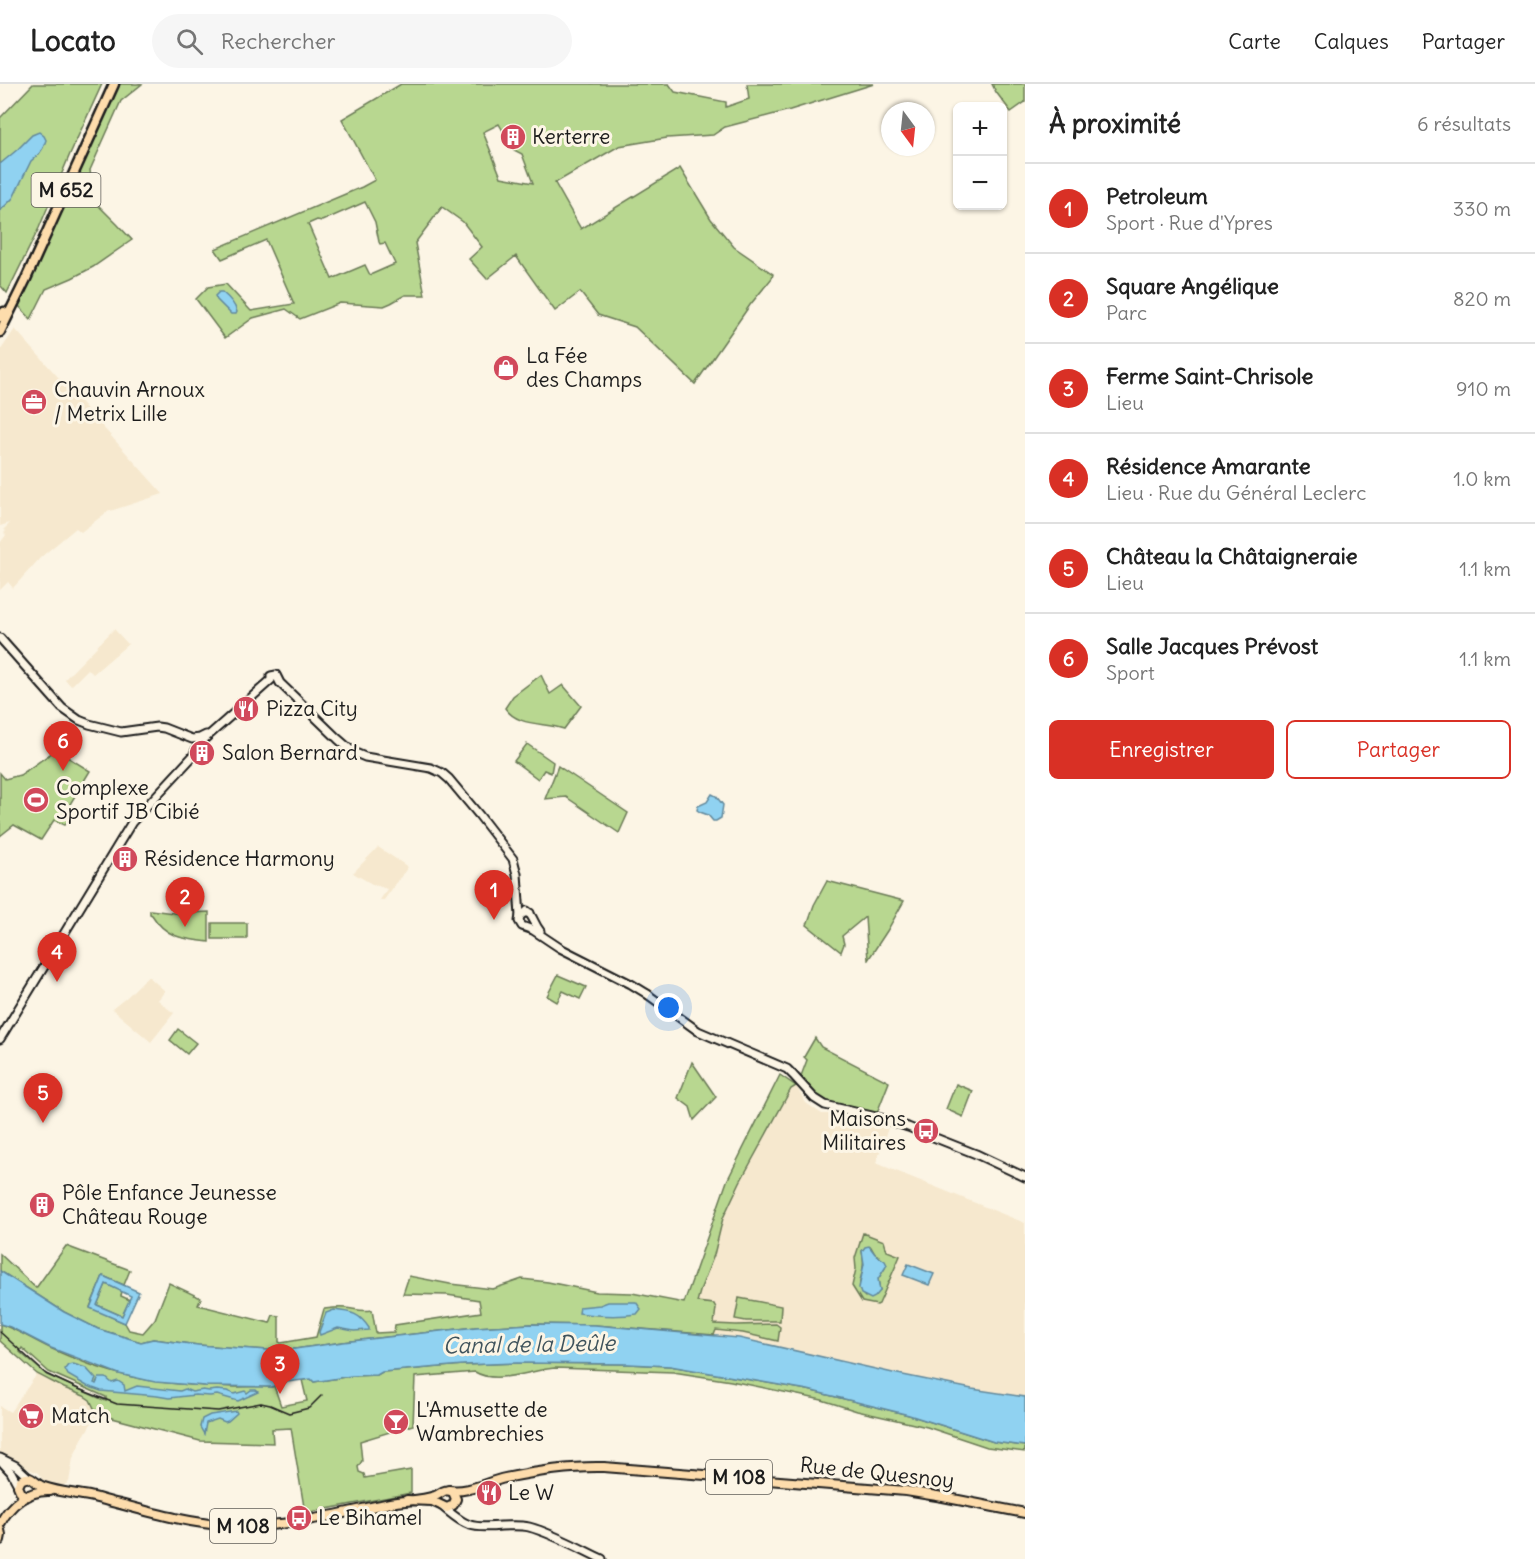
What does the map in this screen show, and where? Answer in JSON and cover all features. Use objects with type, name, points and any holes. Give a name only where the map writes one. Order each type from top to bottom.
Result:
[{"type":"highway","name":"M 652","points":[[16,294],[108,84]]},
{"type":"highway","name":"M 652","points":[[0,332],[4,314],[16,294],[114,84]]},
{"type":"main road","points":[[0,638],[62,708],[79,720],[121,732],[157,727],[176,733],[195,743]]},
{"type":"main road","points":[[195,743],[274,680],[353,752],[365,757],[431,768],[446,776],[512,857],[522,905],[530,913],[538,929],[558,947]]},
{"type":"main road","points":[[0,1039],[132,822],[195,754],[195,743]]},
{"type":"main road","points":[[519,893],[519,924],[523,927],[533,930],[558,947],[647,994],[702,1033],[787,1069],[814,1098],[825,1105],[879,1118],[1012,1167],[1025,1175]]},
{"type":"main road","points":[[520,916],[530,913]]},
{"type":"main road","points":[[526,928],[534,921]]},
{"type":"main road","points":[[0,1459],[16,1466],[33,1479],[37,1488],[31,1494],[20,1498],[0,1524]]},
{"type":"main road","points":[[0,1459],[11,1472],[22,1494],[31,1494]]},
{"type":"main road","name":"Rue de Quesnoy","points":[[36,1482],[49,1488],[168,1517],[236,1526],[299,1522],[433,1496],[445,1491],[457,1491],[501,1479],[577,1467],[608,1467],[895,1490],[936,1495],[1025,1514]]},
{"type":"main road","points":[[0,1516],[15,1497],[21,1479],[28,1477]]},
{"type":"main road","name":"Rue de Quesnoy","points":[[455,1502],[474,1487]]},
{"type":"main road","name":"Rue de Quesnoy","points":[[31,1494],[43,1491],[81,1495]]},
{"type":"main road","points":[[465,1523],[456,1514],[455,1495],[445,1491],[438,1499],[442,1506],[465,1523],[481,1528],[529,1527],[602,1559]]},
{"type":"main road","name":"Rue de Quesnoy","points":[[406,1500],[428,1500],[442,1506]]},
{"type":"main road","points":[[442,1506],[450,1507],[455,1502]]},
{"type":"main road","points":[[0,1530],[0,1540]]},
{"type":"shaded area","points":[[15,329],[163,494],[107,512],[81,532],[76,528],[41,557],[13,588],[8,582],[0,590],[0,543],[6,535],[4,529],[10,523],[0,526],[0,351]]},
{"type":"shaded area","points":[[114,629],[128,644],[93,674],[88,669],[71,686],[65,679]]},
{"type":"shaded area","points":[[378,847],[408,867],[384,900],[380,900],[387,889],[372,884],[353,873]]},
{"type":"shaded area","points":[[148,976],[165,991],[158,1000],[174,1013],[151,1042],[112,1009]]},
{"type":"shaded area","points":[[796,1086],[806,1103],[822,1114],[837,1114],[888,1128],[876,1163],[1025,1223],[1025,1397],[972,1389],[739,1338],[714,1335],[716,1330],[697,1302],[714,1255],[723,1218],[791,1089]]},
{"type":"shaded area","points":[[37,1374],[84,1396],[90,1401],[97,1414],[73,1458],[69,1482],[61,1487],[45,1483],[38,1473],[0,1457],[0,1406],[10,1412]]},
{"type":"green space","points":[[33,84],[102,84],[39,228],[7,293],[0,285],[0,118]]},
{"type":"green space","points":[[119,84],[142,84],[121,101],[90,170],[92,186],[90,197],[132,240],[93,267],[46,289],[31,319],[19,306]]},
{"type":"green space","points":[[401,84],[669,84],[675,92],[726,102],[726,107],[749,99],[747,84],[874,84],[725,127],[713,135],[667,138],[619,146],[555,183],[581,229],[680,168],[711,219],[734,247],[773,274],[695,384],[635,327],[598,315],[580,292],[555,311],[516,256],[487,279],[469,259],[482,247],[463,222],[442,207],[415,243],[425,295],[405,295],[384,306],[340,303],[300,319],[286,309],[253,318],[225,338],[196,299],[208,287],[226,284],[251,311],[294,304],[266,240],[222,259],[215,249],[375,180],[342,119]],"holes":[[[499,124],[514,150],[522,154],[533,183],[501,177],[483,132]],[[365,202],[375,222],[379,242],[380,244],[385,243],[395,264],[370,275],[365,265],[332,279],[308,224],[317,220],[322,221]]]},
{"type":"green space","points":[[992,84],[1025,84],[1025,102],[1011,112],[1007,102],[1004,102]]},
{"type":"green space","points":[[541,675],[550,694],[563,685],[581,706],[564,729],[524,721],[510,714],[505,708],[513,696]]},
{"type":"green space","points":[[527,744],[553,762],[551,773],[544,770],[538,779],[514,761]]},
{"type":"green space","name":"Complexe Sportif JB Cibié","points":[[56,750],[90,771],[64,814],[70,818],[65,825],[54,820],[41,840],[14,825],[0,836],[0,773],[5,779],[20,775]]},
{"type":"green space","points":[[558,766],[628,813],[619,833],[566,797],[545,799]]},
{"type":"green space","points":[[827,881],[904,901],[868,960],[865,917],[842,936],[844,944],[841,952],[807,925],[814,905]]},
{"type":"green space","points":[[150,910],[182,914],[209,912],[209,942],[170,933],[157,923],[150,914]]},
{"type":"green space","points":[[212,923],[247,923],[247,939],[212,939]]},
{"type":"green space","points":[[558,975],[586,987],[580,999],[563,991],[557,1002],[547,996]]},
{"type":"green space","points":[[178,1029],[196,1043],[187,1054],[170,1040]]},
{"type":"green space","points":[[815,1038],[821,1047],[889,1082],[877,1113],[853,1110],[823,1100],[801,1076],[807,1060],[804,1057]]},
{"type":"green space","points":[[692,1062],[716,1097],[694,1120],[690,1107],[678,1098]]},
{"type":"green space","points":[[780,1075],[796,1086],[791,1089],[723,1218],[714,1255],[697,1302],[714,1304],[716,1308],[714,1324],[776,1324],[780,1327],[778,1341],[716,1330],[714,1335],[595,1325],[531,1324],[476,1327],[281,1351],[153,1339],[141,1342],[98,1329],[64,1312],[0,1271],[0,1254],[36,1288],[66,1246],[130,1270],[124,1285],[103,1276],[90,1307],[125,1323],[129,1330],[143,1333],[155,1319],[169,1283],[201,1298],[198,1305],[270,1323],[273,1315],[279,1316],[279,1342],[281,1343],[316,1337],[324,1309],[372,1310],[376,1333],[394,1332],[395,1325],[481,1312],[479,1300],[447,1295],[403,1294],[409,1276],[493,1289],[522,1279],[597,1292],[632,1293],[684,1303],[727,1181]]},
{"type":"green space","points":[[956,1084],[973,1091],[963,1117],[946,1109]]},
{"type":"green space","points":[[863,1233],[884,1241],[887,1251],[900,1256],[877,1305],[862,1302],[852,1286],[856,1269],[855,1258]],"holes":[[[871,1247],[879,1256],[885,1268],[878,1279],[880,1291],[865,1297],[860,1290],[862,1251]]]},
{"type":"green space","points":[[106,1284],[122,1291],[121,1296],[130,1300],[122,1316],[97,1305]]},
{"type":"green space","points":[[739,1298],[781,1306],[780,1321],[735,1319]]},
{"type":"green space","points":[[0,1324],[75,1359],[134,1377],[191,1385],[274,1386],[281,1406],[307,1401],[302,1380],[311,1379],[314,1382],[351,1376],[377,1375],[382,1372],[517,1363],[670,1366],[808,1390],[909,1415],[994,1442],[1025,1446],[1025,1452],[987,1447],[927,1427],[857,1411],[822,1400],[731,1381],[673,1372],[555,1368],[503,1377],[483,1376],[475,1372],[415,1377],[413,1425],[360,1441],[362,1461],[358,1467],[359,1472],[364,1474],[365,1478],[411,1470],[411,1493],[305,1513],[291,1428],[272,1429],[273,1443],[200,1441],[97,1414],[90,1400],[37,1374],[0,1341]],"holes":[[[22,1348],[49,1372],[106,1397],[106,1401],[47,1375],[20,1352]]]},
{"type":"water","points":[[39,132],[46,140],[43,148],[31,161],[13,198],[0,211],[0,164],[32,135]]},
{"type":"water","points":[[219,292],[231,301],[236,314],[231,314],[217,300],[215,296]]},
{"type":"water","points":[[712,794],[723,805],[721,818],[716,821],[697,810],[698,806],[707,802]]},
{"type":"water","points":[[869,1246],[887,1265],[878,1279],[880,1291],[871,1299],[861,1294],[859,1288],[864,1264],[862,1251]]},
{"type":"water","points":[[908,1264],[934,1274],[929,1285],[903,1275]]},
{"type":"water","name":"Canal de la Deûle","points":[[0,1271],[64,1312],[98,1329],[141,1342],[153,1339],[281,1351],[476,1327],[531,1324],[595,1325],[739,1338],[893,1373],[1025,1397],[1025,1446],[994,1442],[909,1415],[808,1390],[670,1366],[517,1363],[463,1365],[382,1372],[377,1375],[351,1376],[314,1382],[311,1379],[279,1383],[272,1387],[205,1386],[155,1382],[119,1374],[51,1348],[0,1324]]},
{"type":"water","points":[[103,1276],[139,1292],[125,1323],[90,1308]],"holes":[[[106,1284],[131,1296],[122,1316],[97,1305]]]},
{"type":"water","points":[[608,1302],[636,1302],[641,1309],[637,1314],[623,1316],[579,1313],[580,1307]]},
{"type":"water","points":[[334,1310],[358,1316],[369,1330],[354,1331],[338,1328],[320,1335],[326,1313]]},
{"type":"water","points":[[73,1364],[86,1368],[96,1379],[94,1383],[96,1384],[99,1378],[106,1378],[112,1383],[118,1381],[124,1385],[125,1391],[137,1386],[180,1391],[185,1389],[192,1392],[217,1390],[234,1394],[256,1390],[258,1392],[238,1401],[217,1395],[169,1398],[101,1391],[68,1375],[65,1369],[68,1365]]},
{"type":"water","points":[[236,1411],[237,1413],[228,1421],[218,1419],[206,1423],[204,1434],[200,1427],[202,1419],[210,1415]]},
{"type":"tram line","points":[[0,1332],[46,1374],[117,1404],[218,1411],[261,1403],[289,1413],[309,1408],[322,1395]]},
{"type":"place","name":"Kerterre","points":[[513,137]]},
{"type":"place","name":"La Fée des Champs","points":[[506,368]]},
{"type":"place","name":"Chauvin Arnoux / Metrix Lille","points":[[34,402]]},
{"type":"place","name":"Pizza City","points":[[246,709]]},
{"type":"place","name":"Salon Bernard","points":[[202,753]]},
{"type":"place","name":"Salle Jacques Prévost","points":[[63,771]]},
{"type":"place","name":"Complexe Sportif JB Cibié","points":[[36,800]]},
{"type":"place","name":"Résidence Harmony","points":[[125,859]]},
{"type":"place","name":"Petroleum","points":[[494,920]]},
{"type":"place","name":"Square Angélique","points":[[185,927]]},
{"type":"place","name":"Résidence Amarante","points":[[57,982]]},
{"type":"place","name":"Château la Châtaigneraie","points":[[43,1123]]},
{"type":"place","name":"Maisons Militaires","points":[[926,1131]]},
{"type":"place","name":"Pôle Enfance Jeunesse Château Rouge","points":[[42,1205]]},
{"type":"place","name":"Ferme Saint-Chrisole","points":[[280,1394]]},
{"type":"place","name":"Match","points":[[31,1416]]},
{"type":"place","name":"L'Amusette de Wambrechies","points":[[396,1422]]},
{"type":"place","name":"Le W","points":[[489,1493]]},
{"type":"place","name":"Le Bihamel","points":[[299,1518]]}]
